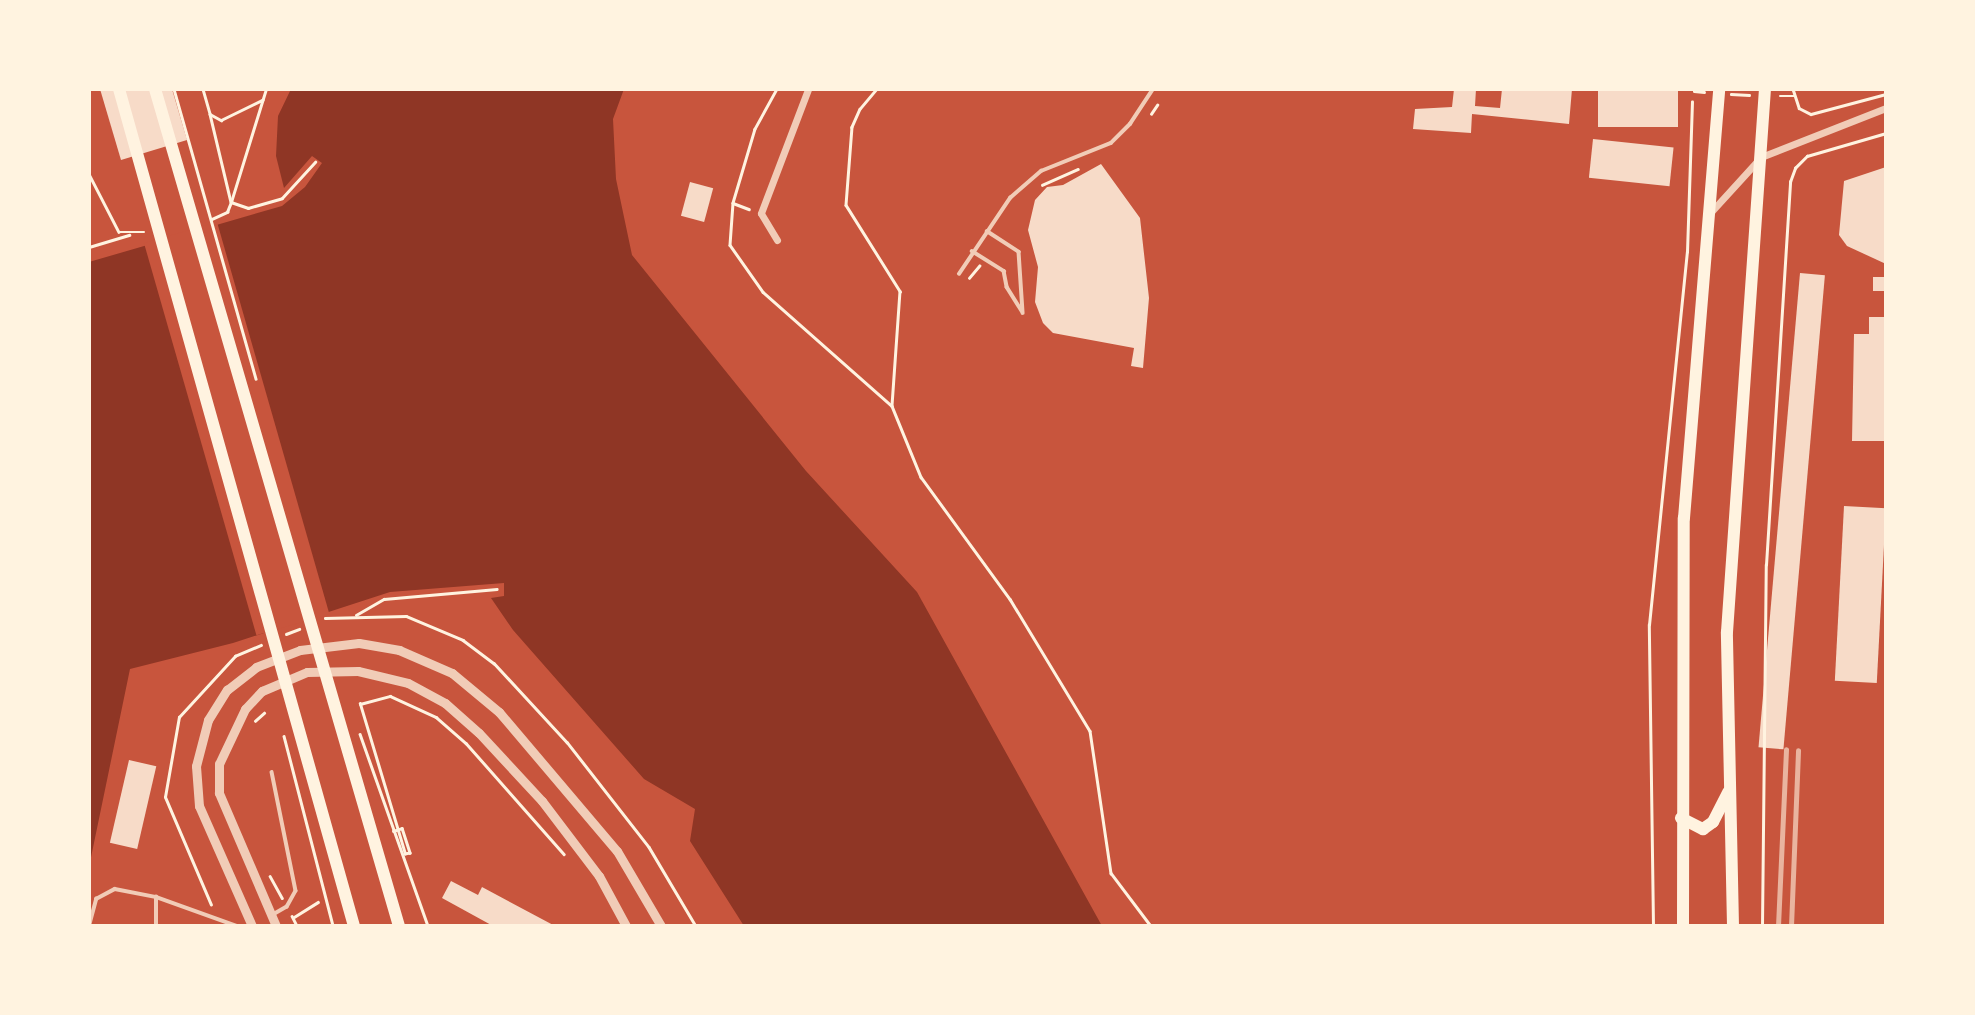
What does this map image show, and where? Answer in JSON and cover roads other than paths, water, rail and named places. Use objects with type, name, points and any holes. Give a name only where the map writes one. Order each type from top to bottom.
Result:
[{"type":"main road","points":[[119,89],[354,926]]},
{"type":"main road","points":[[155,89],[399,926]]},
{"type":"main road","points":[[1683,926],[1681,818],[1684,518],[1718,91]]},
{"type":"main road","points":[[1733,926],[1729,606],[1765,93]]},
{"type":"main road","points":[[1681,818],[1703,829],[1713,822],[1730,789]]},
{"type":"street","points":[[777,240],[761,213],[808,89]]},
{"type":"street","points":[[1709,214],[1760,157],[1886,108]]},
{"type":"street","points":[[252,926],[199,806],[196,766],[208,720],[227,690],[256,667],[300,650],[359,643],[398,650],[452,673],[499,712],[617,851],[661,926]]},
{"type":"street","points":[[274,921],[219,793],[219,764],[245,709],[262,691],[307,672],[358,671],[426,693],[445,703],[479,733],[551,812],[599,876],[626,926]]},
{"type":"lane","points":[[959,274],[1010,198],[1041,171],[1111,143],[1130,124],[1153,89]]},
{"type":"lane","points":[[972,251],[1004,271],[1007,287],[1023,313],[1019,252],[986,231]]},
{"type":"lane","points":[[272,772],[296,891],[274,921]]},
{"type":"lane","points":[[89,926],[96,899],[106,890],[156,897],[237,926]]},
{"type":"lane","points":[[156,897],[156,926]]},
{"type":"railway","points":[[1778,926],[1786,749]]},
{"type":"railway","points":[[1791,926],[1798,750]]}]
